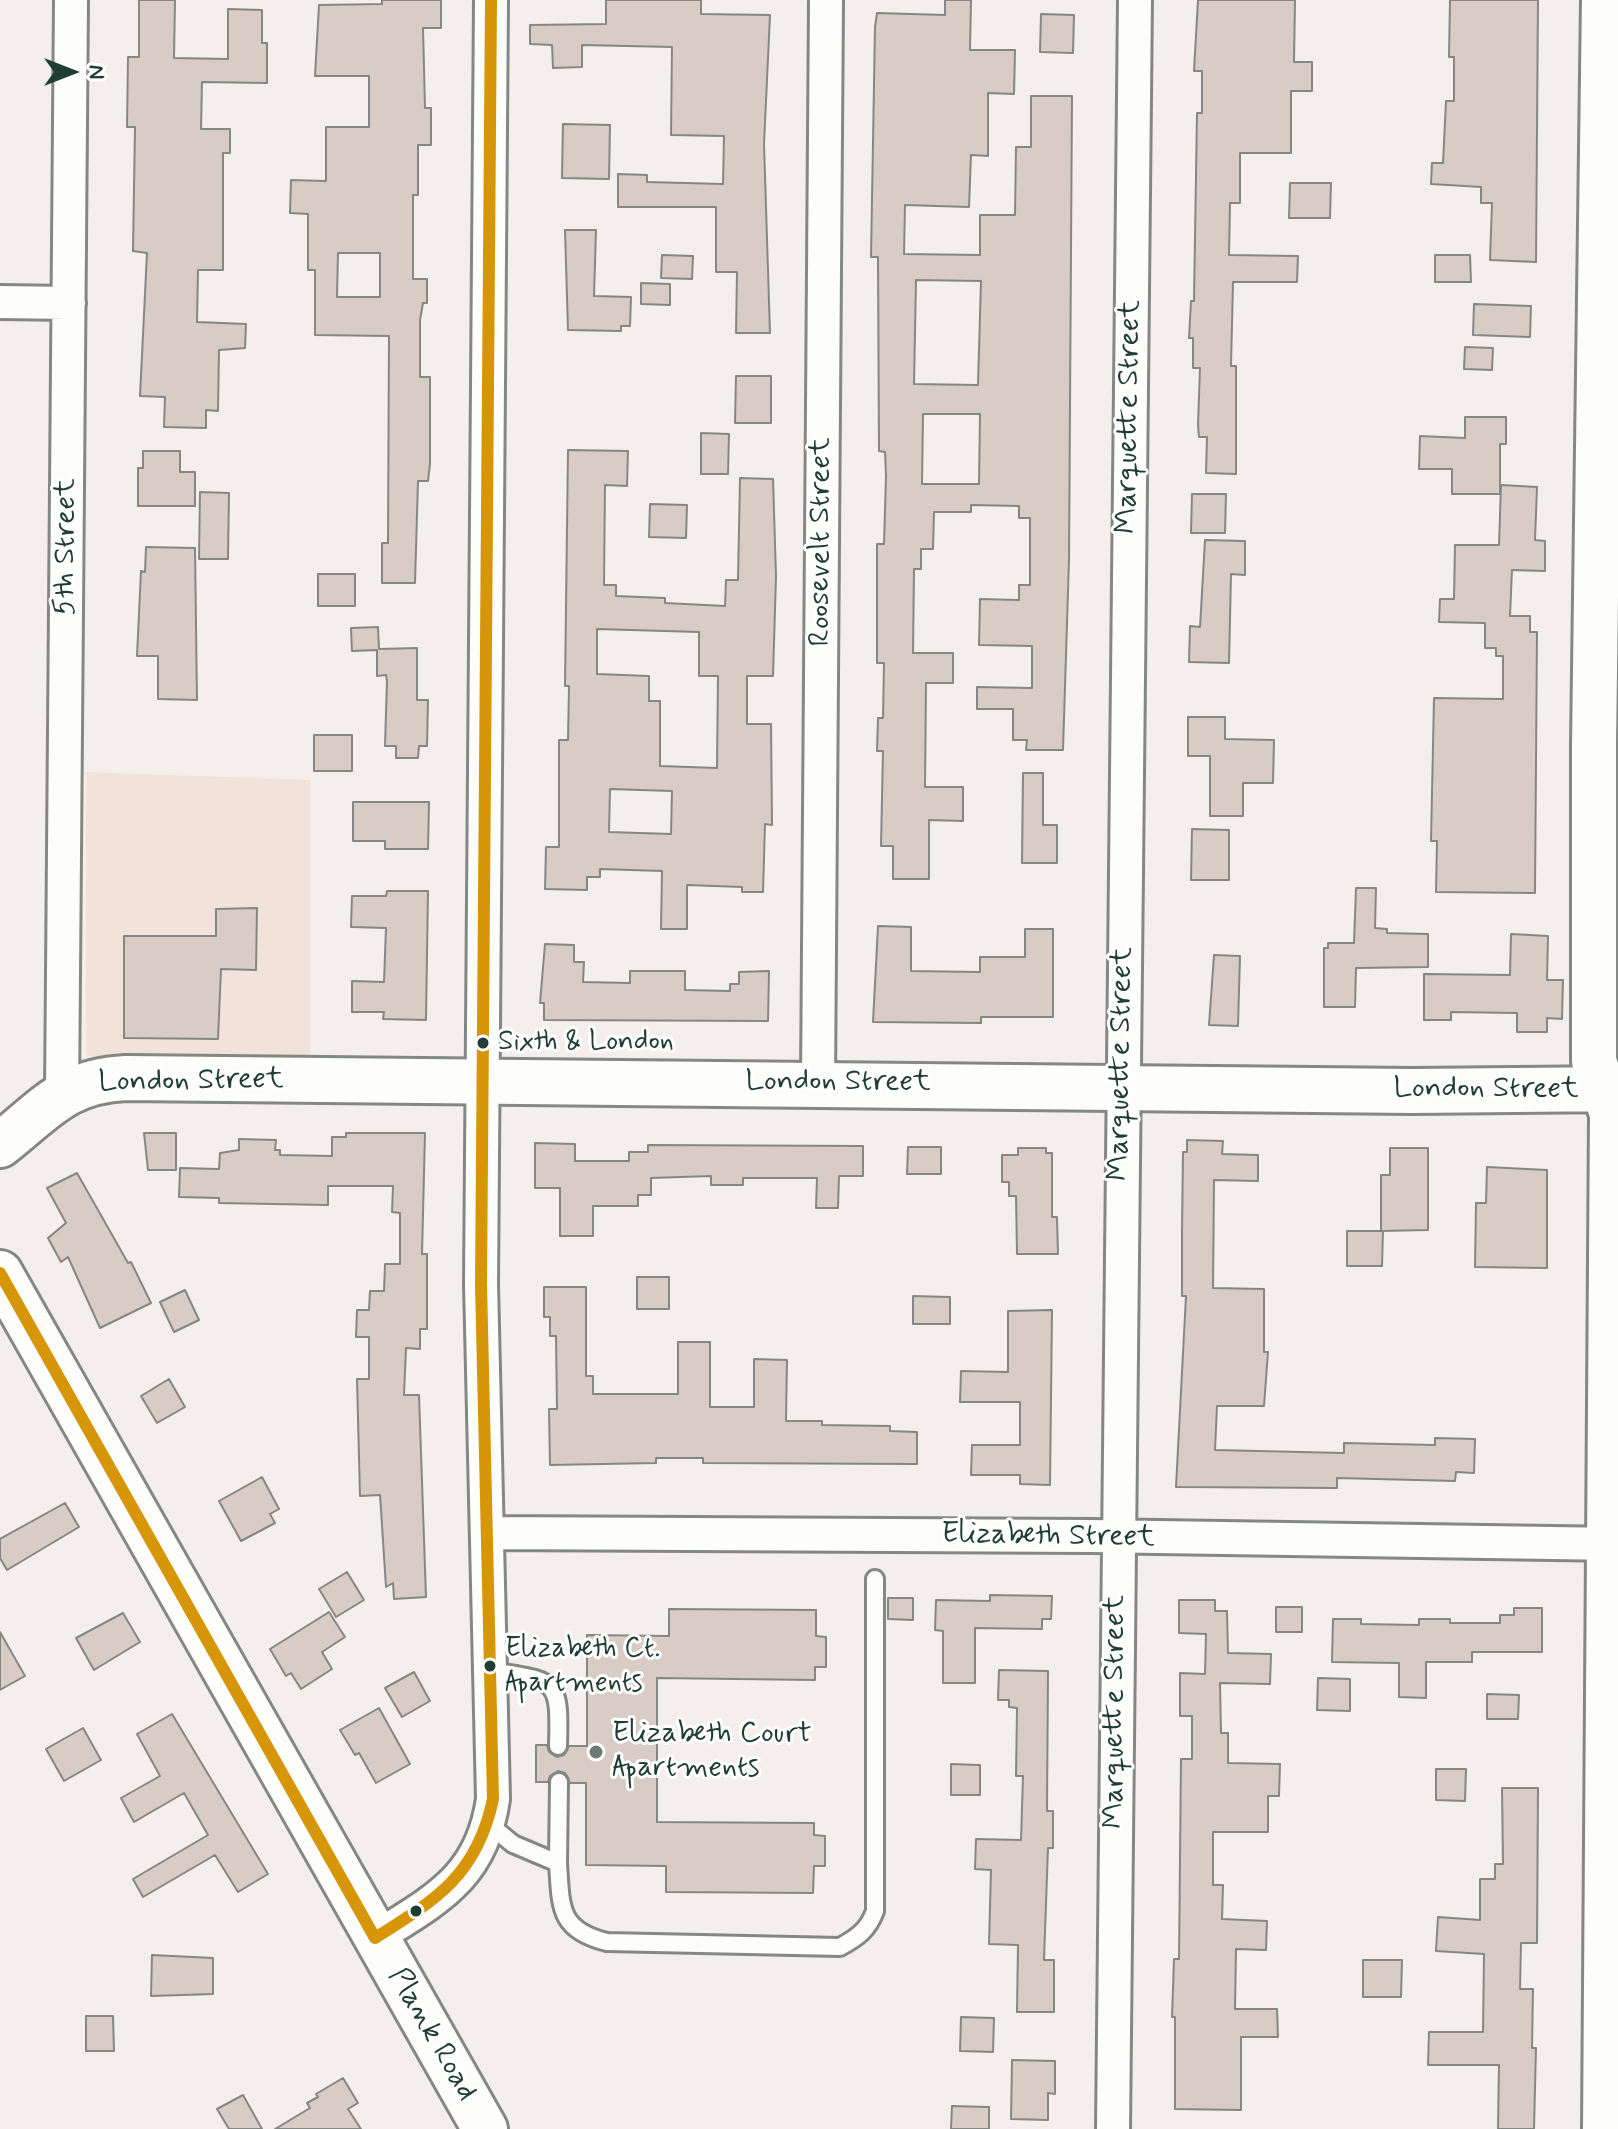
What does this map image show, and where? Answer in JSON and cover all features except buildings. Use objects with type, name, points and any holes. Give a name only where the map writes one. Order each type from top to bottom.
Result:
[{"type":"street","name":"5th Street","points":[[62,1095],[71,0]]},
{"type":"street","points":[[375,1938],[448,1888],[481,1851],[490,1825],[493,1799],[481,1284],[491,0]]},
{"type":"street","name":"Roosevelt Street","points":[[818,1083],[826,0]]},
{"type":"street","name":"Marquette Street","points":[[1113,2129],[1135,0]]},
{"type":"street","points":[[1604,0],[1594,745],[1594,1061],[1610,1090],[1612,1114],[1612,1993],[1605,2129]]},
{"type":"street","points":[[0,302],[69,303]]},
{"type":"street","name":"London Street","points":[[0,1145],[62,1095],[95,1080],[126,1078],[1610,1090]]},
{"type":"street","name":"Plank Road","points":[[0,1273],[485,2129]]},
{"type":"street","name":"Elizabeth Street","points":[[489,1533],[1612,1544]]},
{"type":"lane","points":[[559,1782],[558,1863],[564,1917],[574,1929],[607,1942],[840,1947],[858,1937],[870,1925],[876,1891],[875,1579]]},
{"type":"lane","points":[[491,1671],[549,1684],[559,1696],[558,1746]]},
{"type":"lane","points":[[490,1825],[513,1844],[558,1863]]},
{"type":"shaded area","points":[[86,772],[310,780],[310,1062],[103,1062],[86,1055]]},
{"type":"transit line","points":[[375,1938],[435,1897],[465,1866],[477,1847],[493,1799],[481,1284],[491,0]]},
{"type":"transit line","points":[[0,1273],[375,1938]]},
{"type":"place","name":"Sixth & London","points":[[483,1043]]},
{"type":"place","name":"Elizabeth Ct. Apartments","points":[[490,1666]]},
{"type":"place","name":"Elizabeth Court Apartments","points":[[596,1752]]}]
